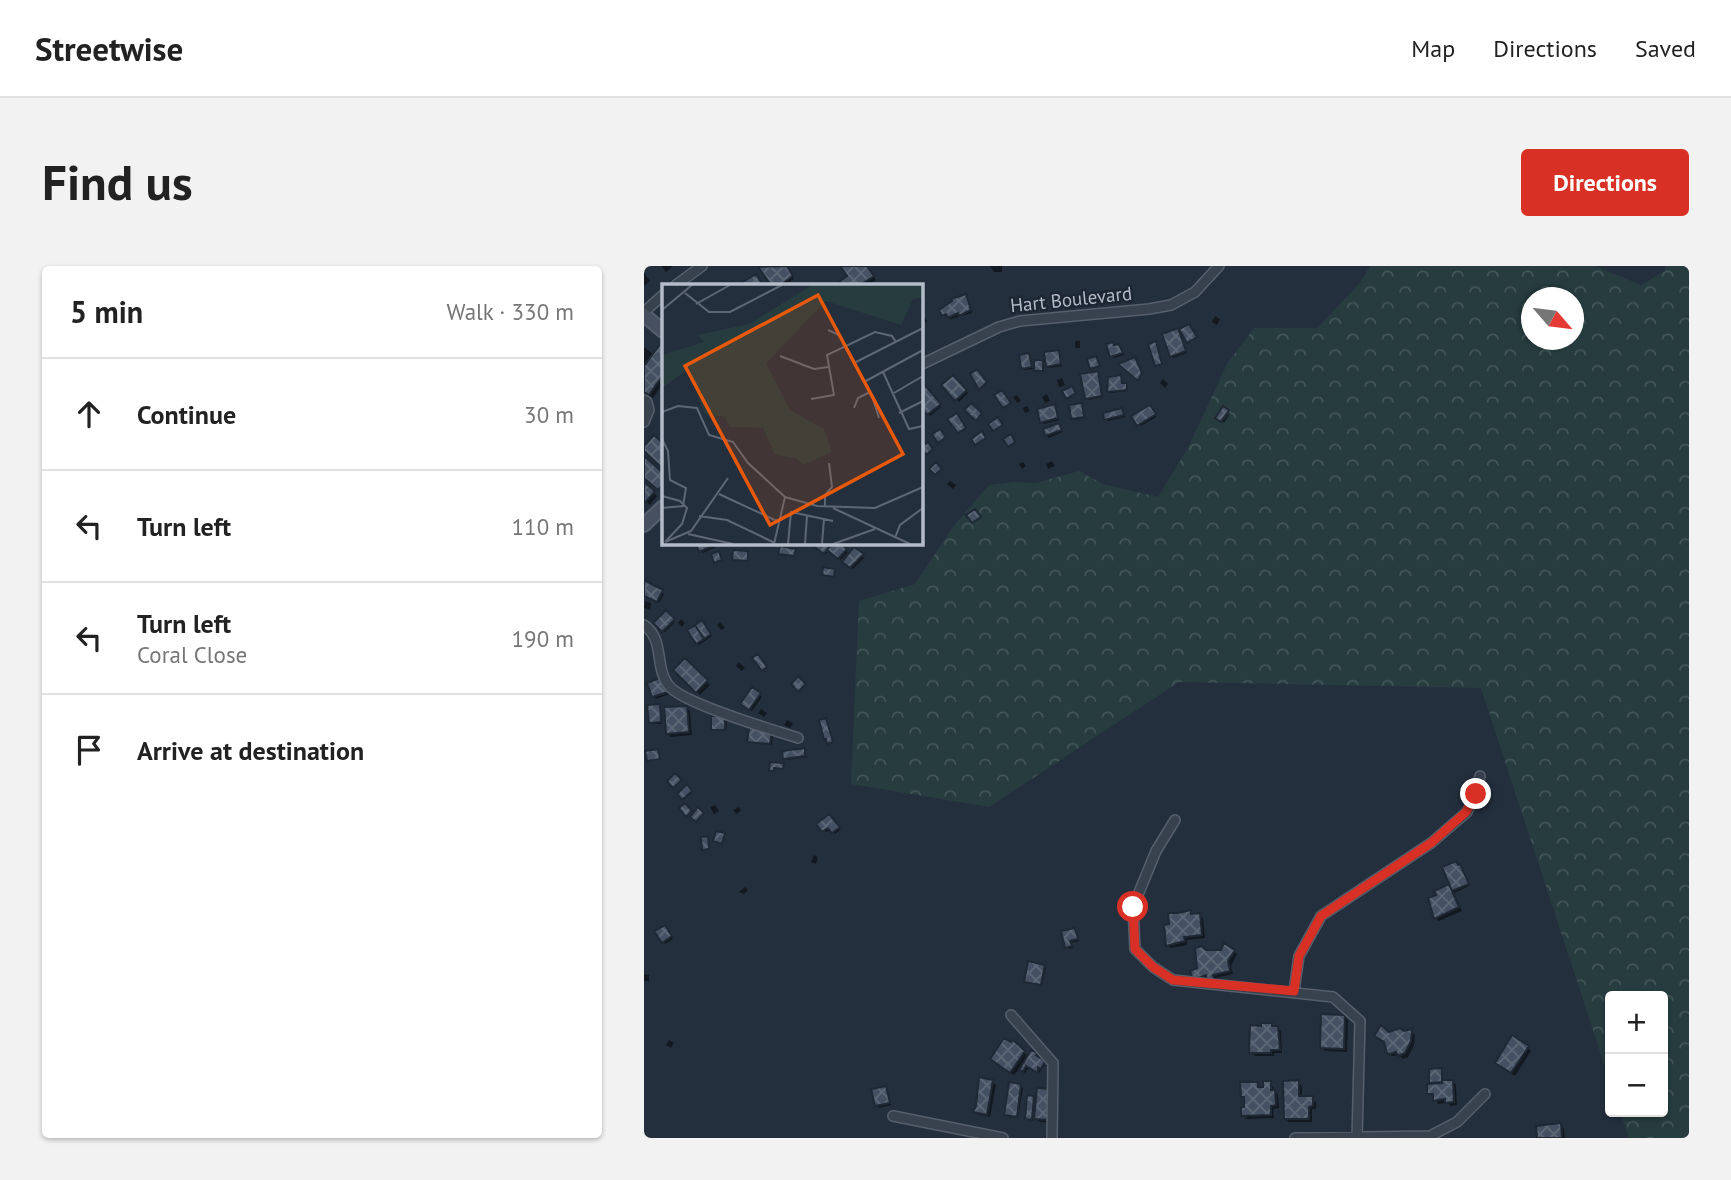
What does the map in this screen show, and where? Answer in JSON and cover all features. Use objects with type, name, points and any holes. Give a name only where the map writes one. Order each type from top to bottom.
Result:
[{"type":"street","points":[[677,284],[702,266]]},
{"type":"street","name":"Hart Boulevard","points":[[922,364],[999,327],[1020,321],[1149,309],[1171,304],[1195,292],[1219,266]]},
{"type":"street","points":[[662,296],[644,313],[662,330]]},
{"type":"street","points":[[644,400],[649,410],[644,422]]},
{"type":"street","points":[[644,525],[662,508]]},
{"type":"street","points":[[644,625],[650,629],[660,649],[658,666],[671,688],[716,709],[798,738]]},
{"type":"street","points":[[1294,991],[1299,956],[1321,916],[1431,843],[1458,820],[1476,794],[1480,776]]},
{"type":"street","points":[[1175,820],[1156,850],[1133,907],[1135,949],[1153,967],[1173,980],[1333,997],[1360,1021],[1357,1138]]},
{"type":"street","points":[[1011,1015],[1053,1063],[1052,1138]]},
{"type":"street","points":[[1295,1138],[1430,1136],[1457,1122],[1485,1094]]},
{"type":"street","points":[[893,1116],[1003,1138]]},
{"type":"green space","points":[[1370,266],[1595,266],[1641,285],[1665,271],[1665,266],[1689,266],[1689,1138],[1629,1138],[1622,1117],[1668,1117],[1668,991],[1605,991],[1605,1067],[1481,688],[1179,682],[989,807],[851,784],[859,601],[915,584],[953,527],[989,485],[1036,483],[1079,471],[1103,484],[1158,497],[1189,446],[1227,364],[1254,328],[1317,328],[1361,282]]},
{"type":"building","points":[[787,266],[793,276],[781,284],[770,284],[758,267]]},
{"type":"building","points":[[867,266],[874,276],[862,284],[842,284],[840,281],[847,276],[841,267]]},
{"type":"building","points":[[756,274],[762,284],[740,284]]},
{"type":"building","points":[[966,294],[971,310],[959,316],[958,313],[948,318],[946,314],[942,316],[939,310],[952,301],[951,299]]},
{"type":"building","points":[[1189,324],[1197,337],[1187,343],[1179,329]]},
{"type":"building","points":[[1178,328],[1186,351],[1170,357],[1162,334]]},
{"type":"building","points":[[1156,341],[1162,364],[1155,366],[1148,344]]},
{"type":"building","points":[[1113,342],[1114,345],[1119,344],[1123,353],[1110,357],[1106,344]]},
{"type":"building","points":[[661,343],[662,376],[649,395],[644,392],[644,366]]},
{"type":"building","points":[[1059,350],[1061,364],[1046,367],[1044,352]]},
{"type":"building","points":[[1029,353],[1032,367],[1021,369],[1019,355]]},
{"type":"building","points":[[1096,356],[1100,366],[1090,369],[1087,359]]},
{"type":"building","points":[[1135,357],[1142,373],[1138,381],[1118,364]]},
{"type":"building","points":[[1034,360],[1043,360],[1043,371],[1034,371]]},
{"type":"building","points":[[977,369],[987,382],[979,390],[970,374]]},
{"type":"building","points":[[1098,371],[1102,396],[1085,399],[1080,374]]},
{"type":"building","points":[[953,375],[967,390],[955,401],[941,385]]},
{"type":"building","points":[[1121,375],[1122,383],[1127,383],[1127,390],[1107,392],[1108,377]]},
{"type":"building","points":[[924,384],[941,404],[927,415],[922,409]]},
{"type":"building","points":[[1072,386],[1076,393],[1066,399],[1062,391]]},
{"type":"building","points":[[1002,390],[1011,403],[1003,408],[994,395]]},
{"type":"building","points":[[971,403],[982,413],[976,421],[964,410]]},
{"type":"building","points":[[1082,403],[1084,417],[1071,419],[1069,405]]},
{"type":"building","points":[[1055,404],[1058,418],[1040,423],[1037,409]]},
{"type":"building","points":[[1150,405],[1156,414],[1137,426],[1131,416]]},
{"type":"building","points":[[1223,406],[1229,410],[1221,422],[1215,418]]},
{"type":"building","points":[[1122,408],[1124,415],[1104,420],[1103,413]]},
{"type":"building","points":[[957,413],[966,428],[958,433],[947,419]]},
{"type":"building","points":[[998,417],[1003,425],[993,431],[988,424]]},
{"type":"building","points":[[1059,423],[1062,430],[1045,436],[1043,429]]},
{"type":"building","points":[[940,429],[946,437],[938,443],[932,434]]},
{"type":"building","points":[[982,431],[986,438],[975,445],[971,439]]},
{"type":"building","points":[[1011,434],[1015,442],[1008,447],[1003,439]]},
{"type":"building","points":[[654,435],[662,442],[662,468],[644,451],[644,446]]},
{"type":"building","points":[[922,438],[933,449],[926,455],[922,450]]},
{"type":"building","points":[[644,456],[662,472],[662,486],[658,490],[644,478]]},
{"type":"building","points":[[936,462],[942,469],[935,475],[929,469]]},
{"type":"building","points":[[644,482],[655,491],[645,503],[644,501]]},
{"type":"building","points":[[975,509],[981,517],[972,523],[966,515]]},
{"type":"building","points":[[696,544],[715,544],[715,545],[699,552]]},
{"type":"building","points":[[813,544],[831,544],[824,554]]},
{"type":"building","points":[[832,544],[842,544],[847,549],[838,559],[827,550]]},
{"type":"building","points":[[780,546],[796,549],[794,556],[778,554]]},
{"type":"building","points":[[854,547],[864,554],[850,568],[842,562]]},
{"type":"building","points":[[733,550],[748,551],[748,561],[732,560]]},
{"type":"building","points":[[719,551],[722,560],[714,563],[711,554]]},
{"type":"building","points":[[823,567],[835,569],[834,577],[822,575]]},
{"type":"building","points":[[644,580],[663,590],[657,602],[644,596]]},
{"type":"building","points":[[666,610],[675,619],[662,632],[653,623]]},
{"type":"building","points":[[702,620],[711,634],[704,639],[695,625]]},
{"type":"building","points":[[695,625],[704,639],[696,644],[687,630]]},
{"type":"building","points":[[758,654],[767,667],[762,671],[752,658]]},
{"type":"building","points":[[685,658],[708,680],[696,693],[673,670]]},
{"type":"building","points":[[798,676],[806,684],[798,692],[791,684]]},
{"type":"building","points":[[662,677],[668,692],[652,697],[647,683]]},
{"type":"building","points":[[752,687],[761,693],[749,710],[740,704]]},
{"type":"building","points":[[660,704],[661,722],[649,723],[647,705]]},
{"type":"building","points":[[687,706],[689,732],[666,734],[664,707]]},
{"type":"building","points":[[711,716],[725,716],[725,730],[711,730]]},
{"type":"building","points":[[826,718],[833,742],[827,744],[819,720]]},
{"type":"building","points":[[749,728],[772,730],[770,744],[747,742]]},
{"type":"building","points":[[805,748],[805,756],[783,759],[782,751]]},
{"type":"building","points":[[658,749],[660,759],[647,761],[645,751]]},
{"type":"building","points":[[770,762],[784,763],[783,769],[774,768],[774,771],[769,771]]},
{"type":"building","points":[[675,773],[682,780],[673,788],[667,781]]},
{"type":"building","points":[[687,784],[692,791],[682,800],[677,794]]},
{"type":"building","points":[[685,803],[692,811],[686,817],[679,808]]},
{"type":"building","points":[[698,807],[704,813],[696,822],[690,817]]},
{"type":"building","points":[[829,814],[840,827],[832,833],[828,828],[822,832],[816,824]]},
{"type":"building","points":[[716,831],[725,833],[722,844],[713,841]]},
{"type":"building","points":[[708,836],[709,849],[702,850],[701,837]]},
{"type":"building","points":[[1456,861],[1469,884],[1452,891],[1442,867]]},
{"type":"building","points":[[1449,884],[1459,907],[1434,919],[1428,898],[1436,895],[1434,891]]},
{"type":"building","points":[[1191,910],[1191,914],[1200,913],[1202,935],[1184,937],[1185,941],[1166,946],[1164,925],[1169,924],[1168,913]]},
{"type":"building","points":[[665,925],[672,936],[662,943],[654,931]]},
{"type":"building","points":[[1075,928],[1078,939],[1070,941],[1072,946],[1065,948],[1061,931]]},
{"type":"building","points":[[1224,943],[1235,950],[1228,961],[1230,971],[1213,975],[1214,980],[1207,981],[1206,975],[1193,980],[1190,971],[1197,968],[1195,948],[1202,946],[1206,950],[1221,950]]},
{"type":"building","points":[[1028,961],[1045,965],[1041,985],[1024,982]]},
{"type":"building","points":[[1321,1014],[1345,1015],[1344,1049],[1320,1048]]},
{"type":"building","points":[[1261,1023],[1278,1026],[1280,1050],[1271,1050],[1271,1053],[1249,1053],[1250,1025],[1261,1026]]},
{"type":"building","points":[[1381,1025],[1389,1032],[1400,1028],[1404,1031],[1412,1029],[1411,1041],[1405,1053],[1398,1056],[1396,1052],[1387,1053],[1384,1042],[1374,1036]]},
{"type":"building","points":[[1512,1035],[1529,1046],[1511,1073],[1495,1063]]},
{"type":"building","points":[[1004,1038],[1011,1042],[1013,1040],[1025,1051],[1010,1073],[990,1059]]},
{"type":"building","points":[[1031,1050],[1045,1061],[1041,1069],[1038,1067],[1038,1073],[1026,1066],[1023,1072],[1019,1070]]},
{"type":"building","points":[[1442,1068],[1442,1082],[1429,1083],[1429,1069]]},
{"type":"building","points":[[979,1077],[993,1080],[987,1115],[973,1112]]},
{"type":"building","points":[[1299,1080],[1299,1096],[1313,1096],[1309,1119],[1284,1119],[1283,1081]]},
{"type":"building","points":[[1442,1080],[1453,1080],[1454,1102],[1445,1103],[1445,1099],[1433,1101],[1433,1094],[1427,1094],[1427,1084],[1442,1083]]},
{"type":"building","points":[[1263,1081],[1271,1081],[1271,1090],[1275,1090],[1276,1105],[1271,1106],[1271,1115],[1241,1116],[1244,1097],[1241,1097],[1240,1082],[1258,1082],[1258,1087],[1263,1087]]},
{"type":"building","points":[[1009,1082],[1021,1084],[1017,1117],[1004,1115]]},
{"type":"building","points":[[886,1086],[890,1103],[875,1106],[871,1089]]},
{"type":"building","points":[[1037,1088],[1051,1089],[1050,1120],[1034,1119]]},
{"type":"building","points":[[1027,1095],[1034,1096],[1032,1120],[1025,1119]]},
{"type":"building","points":[[1561,1123],[1562,1138],[1537,1138],[1536,1126]]},
{"type":"route","points":[[1133,907],[1135,949],[1153,967],[1173,980],[1294,991],[1299,956],[1308,935],[1321,916],[1431,843],[1466,812],[1476,794]]}]
